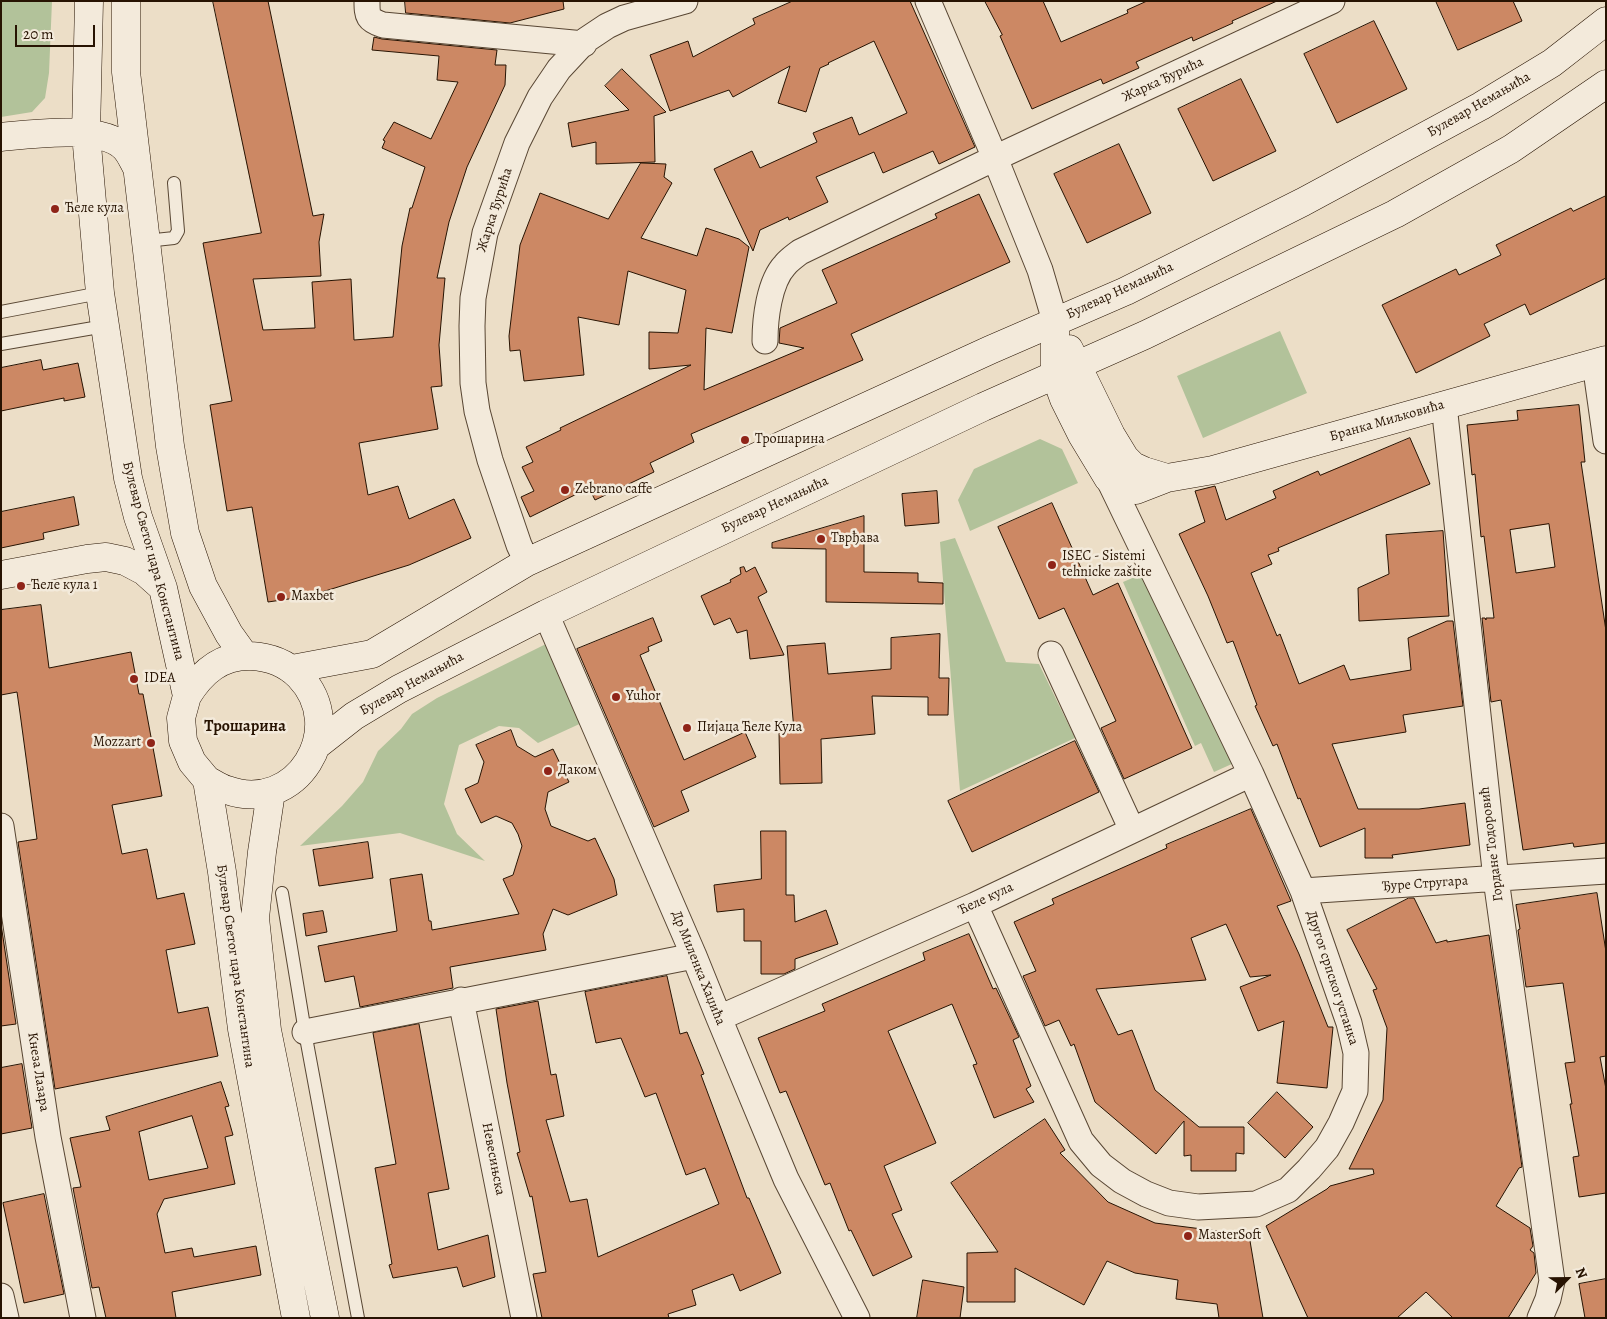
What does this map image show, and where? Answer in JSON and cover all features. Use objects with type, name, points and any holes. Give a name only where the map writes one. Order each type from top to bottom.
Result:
[{"type":"street","name":"Булевар Светог цара Константина","points":[[89,1],[86,134],[100,293],[128,478],[138,517],[163,588],[187,696],[181,718],[183,741],[192,762],[207,780],[222,872],[242,1029],[296,1318]]},
{"type":"street","points":[[126,1],[126,72],[170,446],[185,533],[203,586],[229,634],[244,656]]},
{"type":"street","points":[[367,1],[367,14],[372,21],[383,25],[584,44]]},
{"type":"street","name":"Жарка Ђурића","points":[[527,562],[519,545],[490,460],[477,411],[473,383],[473,298],[486,232],[517,143],[533,108],[559,70],[586,40],[607,26],[624,18],[686,1]]},
{"type":"street","points":[[928,1],[995,158],[1040,270],[1055,321]]},
{"type":"street","name":"Жарка Ђурића","points":[[765,341],[765,316],[772,289],[783,266],[800,252],[995,158],[1332,1]]},
{"type":"street","name":"Булевар Немањића","points":[[292,669],[372,654],[527,562],[1055,321],[1126,291],[1294,207],[1481,106],[1552,63],[1606,21]]},
{"type":"street","name":"Булевар Немањића","points":[[317,744],[354,716],[399,689],[546,614],[992,403],[1066,379],[1154,330],[1395,214],[1511,149],[1606,84]]},
{"type":"street","points":[[1,137],[46,132],[106,137],[124,147],[137,168]]},
{"type":"street","name":"Бранка Миљковића","points":[[1055,321],[1066,379],[1082,435],[1108,478],[1113,483],[1124,488],[1136,490],[1167,478],[1220,468],[1600,361]]},
{"type":"street","points":[[1600,361],[1606,441]]},
{"type":"street","name":"Бранка Миљковића","points":[[1066,379],[1133,466],[1167,478]]},
{"type":"street","name":"Гордане Тодоровић","points":[[1444,405],[1496,879],[1552,1281],[1548,1299],[1540,1318]]},
{"type":"street","name":"Другог српског устанка","points":[[975,905],[1081,1142],[1101,1165],[1122,1181],[1146,1194],[1169,1203],[1198,1207],[1256,1204],[1288,1190],[1327,1148],[1342,1123],[1355,1091],[1356,1053],[1349,1023],[1303,891],[1251,774],[1108,478]]},
{"type":"street","points":[[1,575],[106,557],[125,561],[144,571],[163,588]]},
{"type":"street","name":"Др Миленка Хаџића","points":[[546,614],[694,956],[786,1179],[857,1318]]},
{"type":"street","points":[[1051,654],[1132,830]]},
{"type":"street","points":[[187,696],[197,680],[210,668],[227,659],[261,656],[277,661],[292,669],[306,684],[316,703],[320,723],[317,744],[307,765],[292,781],[271,792],[249,795],[227,790],[207,780]]},
{"type":"street","name":"Ћеле кула","points":[[719,1018],[975,905],[1251,774]]},
{"type":"street","name":"Булевар Светог цара Константина","points":[[271,792],[255,918],[268,1030],[325,1318]]},
{"type":"street","name":"Кнеза Лазара","points":[[1,826],[48,1137],[83,1318]]},
{"type":"street","name":"Ђуре Стругара","points":[[1303,891],[1606,871]]},
{"type":"street","points":[[305,1032],[694,956]]},
{"type":"street","name":"Невесињска","points":[[461,1000],[524,1318]]},
{"type":"street","points":[[1,1296],[6,1318]]},
{"type":"lane","points":[[146,241],[174,238],[178,231],[174,183]]},
{"type":"lane","points":[[1,312],[100,293]]},
{"type":"lane","points":[[1,344],[105,326]]},
{"type":"lane","points":[[282,893],[305,1032],[358,1318]]},
{"type":"green space","points":[[1,1],[52,1],[49,73],[45,98],[32,112],[1,117]]},
{"type":"green space","points":[[1280,331],[1307,393],[1203,438],[1177,376]]},
{"type":"green space","points":[[1040,439],[1062,449],[1078,483],[970,531],[958,500],[974,469]]},
{"type":"green space","points":[[955,538],[1006,662],[1039,664],[1075,738],[960,791],[940,542]]},
{"type":"green space","points":[[1149,571],[1234,763],[1214,772],[1201,743],[1195,746],[1123,582]]},
{"type":"green space","points":[[550,642],[586,721],[538,743],[519,728],[499,726],[459,745],[444,804],[457,834],[485,861],[400,833],[300,846],[342,806],[363,782],[378,751],[401,729],[412,714],[437,698]]},
{"type":"building","points":[[213,1],[268,1],[313,216],[324,214],[319,242],[321,276],[253,279],[263,330],[315,328],[312,282],[351,279],[354,340],[393,337],[402,246],[410,208],[412,208],[425,167],[382,148],[385,141],[383,140],[394,122],[431,139],[458,82],[437,80],[439,56],[372,50],[374,37],[497,50],[495,65],[506,65],[505,85],[467,167],[449,222],[437,278],[445,278],[439,345],[442,386],[431,387],[438,429],[359,443],[368,495],[398,486],[409,519],[454,499],[471,538],[409,565],[309,596],[268,602],[252,507],[227,511],[210,405],[232,401],[203,243],[261,233]]},
{"type":"building","points":[[405,1],[563,1],[564,9],[510,23],[406,13]]},
{"type":"building","points":[[793,1],[910,1],[975,147],[939,164],[933,151],[883,173],[874,152],[816,177],[828,202],[789,220],[788,217],[760,230],[753,251],[714,169],[752,151],[760,168],[817,142],[813,133],[852,117],[859,135],[907,113],[874,41],[820,68],[806,112],[778,103],[790,66],[733,97],[729,90],[670,111],[650,55],[688,41],[693,57],[755,24],[753,19]]},
{"type":"building","points":[[985,1],[1043,1],[1061,42],[1128,13],[1127,10],[1147,1],[1277,1],[1193,41],[1192,37],[1136,62],[1139,68],[1103,84],[1101,79],[1032,109],[1000,36],[1002,35]]},
{"type":"building","points":[[1436,1],[1513,1],[1522,21],[1458,50]]},
{"type":"building","points":[[1374,21],[1407,89],[1337,123],[1304,54]]},
{"type":"building","points":[[622,69],[666,112],[654,116],[655,162],[596,164],[596,142],[572,147],[568,123],[629,110],[605,86]]},
{"type":"building","points":[[1241,79],[1276,151],[1213,181],[1178,109]]},
{"type":"building","points":[[1119,144],[1151,213],[1087,243],[1054,174]]},
{"type":"building","points":[[641,163],[666,164],[664,177],[672,183],[641,238],[697,256],[706,228],[739,239],[749,247],[732,333],[706,328],[704,390],[804,348],[779,343],[780,328],[837,303],[822,270],[937,218],[935,214],[979,194],[1010,262],[851,334],[863,360],[691,434],[694,442],[650,463],[654,472],[595,500],[589,488],[530,517],[521,497],[534,491],[522,467],[533,462],[526,447],[561,430],[560,428],[691,365],[649,369],[649,332],[678,333],[686,290],[628,271],[619,325],[578,317],[584,375],[524,381],[520,350],[510,351],[509,336],[520,245],[540,193],[608,219]]},
{"type":"building","points":[[1606,196],[1606,278],[1530,315],[1525,304],[1484,324],[1490,336],[1416,373],[1382,305],[1456,269],[1459,275],[1501,255],[1496,245],[1571,208],[1573,211]]},
{"type":"building","points":[[41,360],[43,370],[78,363],[85,397],[64,401],[64,398],[1,411],[1,368]]},
{"type":"building","points":[[1579,405],[1585,462],[1581,462],[1606,631],[1606,843],[1574,847],[1573,843],[1523,850],[1501,700],[1491,702],[1482,618],[1486,620],[1486,618],[1494,618],[1484,536],[1481,537],[1475,474],[1472,475],[1467,425],[1518,420],[1517,411]],"holes":[[[1549,524],[1555,567],[1516,573],[1510,530]]]},
{"type":"building","points":[[1410,438],[1430,484],[1278,548],[1279,551],[1268,555],[1272,564],[1251,573],[1277,636],[1280,634],[1299,684],[1344,665],[1350,680],[1411,670],[1408,638],[1447,621],[1453,621],[1463,706],[1403,715],[1406,732],[1332,744],[1358,809],[1419,809],[1465,803],[1470,845],[1392,855],[1393,858],[1365,858],[1365,828],[1320,847],[1300,798],[1298,799],[1277,744],[1273,746],[1255,706],[1257,705],[1233,641],[1227,643],[1208,596],[1179,534],[1205,522],[1195,491],[1215,486],[1226,520],[1276,498],[1273,491],[1318,471],[1320,475]]},
{"type":"building","points":[[937,491],[939,523],[905,526],[902,494]]},
{"type":"building","points":[[74,497],[79,525],[43,533],[44,539],[1,548],[1,512]]},
{"type":"building","points":[[1052,503],[1093,595],[1118,583],[1192,748],[1124,779],[1101,728],[1116,721],[1064,608],[1039,619],[998,527]]},
{"type":"building","points":[[864,516],[864,572],[918,573],[918,582],[943,583],[943,604],[826,602],[826,549],[772,548],[772,543]]},
{"type":"building","points":[[1443,531],[1449,616],[1359,621],[1358,588],[1389,574],[1386,535]]},
{"type":"building","points":[[744,567],[746,572],[755,567],[767,592],[758,597],[784,655],[750,659],[747,630],[737,633],[730,618],[714,625],[701,596],[731,582],[730,580],[741,574],[740,568]]},
{"type":"building","points":[[41,605],[49,668],[131,652],[139,694],[143,694],[162,796],[112,805],[122,854],[147,849],[157,899],[184,893],[195,944],[166,950],[178,1013],[208,1007],[218,1056],[55,1089],[18,842],[37,839],[20,713],[17,692],[1,695],[1,610]]},
{"type":"building","points":[[653,618],[662,641],[648,647],[649,651],[640,655],[684,760],[745,732],[756,757],[681,791],[689,811],[654,827],[577,649]]},
{"type":"building","points":[[940,634],[939,678],[949,678],[948,715],[928,715],[928,697],[872,696],[875,734],[821,739],[822,783],[780,784],[779,732],[794,731],[787,646],[825,643],[828,674],[891,669],[891,638]]},
{"type":"building","points":[[511,730],[517,746],[535,757],[553,749],[569,782],[548,792],[545,809],[551,826],[588,841],[595,838],[614,879],[617,895],[568,915],[553,909],[543,934],[546,950],[450,967],[453,988],[360,1007],[354,976],[325,982],[318,946],[397,931],[390,879],[422,874],[432,930],[519,914],[503,879],[513,875],[522,846],[518,834],[512,823],[496,816],[481,823],[465,789],[478,783],[484,762],[476,745]]},
{"type":"building","points":[[1075,741],[1099,792],[972,852],[948,801]]},
{"type":"building","points":[[1251,809],[1291,901],[1277,906],[1299,954],[1328,1027],[1333,1027],[1327,1088],[1277,1083],[1284,1021],[1258,1031],[1240,987],[1271,975],[1250,977],[1226,924],[1191,938],[1206,980],[1096,989],[1118,1035],[1132,1030],[1155,1090],[1199,1127],[1244,1127],[1244,1154],[1236,1153],[1236,1171],[1191,1171],[1191,1155],[1184,1156],[1184,1121],[1156,1154],[1095,1102],[1074,1044],[1071,1046],[1059,1020],[1045,1026],[1023,976],[1036,971],[1014,922],[1054,904],[1052,899],[1167,848],[1166,845]]},
{"type":"building","points":[[761,831],[786,831],[786,895],[794,895],[795,922],[826,910],[838,944],[795,959],[795,969],[784,974],[761,974],[761,941],[744,941],[744,909],[717,912],[714,885],[761,879]]},
{"type":"building","points":[[368,842],[373,878],[319,886],[313,850]]},
{"type":"building","points":[[1597,893],[1606,952],[1606,1056],[1600,1057],[1606,1089],[1606,1193],[1579,1197],[1573,1157],[1579,1156],[1565,1063],[1575,1062],[1563,983],[1526,987],[1516,905]]},
{"type":"building","points":[[1409,898],[1414,898],[1436,943],[1489,935],[1522,1167],[1519,1168],[1496,1206],[1530,1228],[1533,1246],[1530,1250],[1534,1253],[1536,1273],[1508,1318],[1453,1318],[1426,1292],[1397,1318],[1308,1318],[1266,1226],[1330,1186],[1374,1174],[1373,1169],[1349,1169],[1383,1100],[1387,1028],[1373,990],[1377,989],[1347,930]]},
{"type":"building","points":[[323,911],[327,932],[306,936],[303,914]]},
{"type":"building","points":[[1,924],[16,1024],[1,1026]]},
{"type":"building","points":[[969,934],[993,989],[996,988],[1019,1037],[1013,1040],[1031,1086],[1026,1089],[1034,1102],[994,1118],[973,1065],[977,1064],[952,1004],[888,1031],[936,1143],[884,1166],[902,1210],[892,1214],[912,1257],[873,1276],[851,1230],[849,1231],[830,1183],[825,1185],[786,1091],[780,1093],[758,1038],[825,1011],[822,1004],[925,960],[923,953]]},
{"type":"building","points":[[667,976],[680,1034],[687,1032],[704,1074],[701,1075],[747,1198],[749,1198],[781,1273],[740,1291],[733,1274],[692,1290],[696,1305],[668,1314],[669,1318],[542,1318],[533,1274],[546,1272],[532,1196],[530,1197],[517,1153],[520,1152],[496,1009],[538,1001],[551,1075],[556,1074],[564,1116],[546,1120],[570,1202],[587,1199],[598,1257],[719,1204],[705,1168],[686,1175],[656,1093],[645,1097],[621,1038],[596,1043],[585,992]]},
{"type":"building","points":[[419,1024],[449,1189],[428,1193],[438,1250],[488,1235],[495,1277],[463,1287],[457,1267],[393,1278],[389,1265],[392,1264],[375,1168],[396,1164],[373,1033]]},
{"type":"building","points":[[22,1064],[32,1128],[1,1134],[1,1068]]},
{"type":"building","points":[[221,1082],[229,1106],[225,1107],[233,1135],[225,1137],[235,1184],[164,1199],[157,1214],[165,1253],[192,1248],[194,1257],[256,1246],[261,1275],[172,1292],[176,1318],[106,1318],[99,1287],[92,1288],[73,1188],[81,1187],[70,1138],[110,1130],[106,1117]],"holes":[[[192,1116],[208,1168],[149,1180],[139,1132]]]},
{"type":"building","points":[[1277,1092],[1313,1127],[1285,1158],[1248,1123]]},
{"type":"building","points":[[1045,1119],[1065,1150],[1060,1153],[1108,1202],[1155,1223],[1249,1235],[1263,1318],[1219,1318],[1217,1304],[1176,1299],[1178,1280],[1135,1273],[1107,1261],[1084,1305],[1015,1268],[1015,1302],[967,1302],[967,1253],[998,1252],[951,1183]]},
{"type":"building","points":[[44,1194],[64,1294],[24,1303],[3,1203]]},
{"type":"building","points":[[1606,1279],[1606,1318],[1585,1318],[1579,1284]]},
{"type":"building","points":[[923,1280],[964,1287],[960,1318],[917,1318]]},
{"type":"place","name":"Ћеле кула","points":[[55,209]]},
{"type":"place","name":"Трошарина","points":[[745,440]]},
{"type":"place","name":"Zebrano caffe","points":[[565,490]]},
{"type":"place","name":"Тврђава","points":[[821,539]]},
{"type":"place","name":"ISEC - Sistemi tehnicke zaštite","points":[[1052,565]]},
{"type":"place","name":"Ћеле кула 1","points":[[21,586]]},
{"type":"place","name":"Maxbet","points":[[281,597]]},
{"type":"place","name":"IDEA","points":[[134,679]]},
{"type":"place","name":"Yuhor","points":[[616,697]]},
{"type":"place","name":"Пијаца Ћеле Кула","points":[[687,728]]},
{"type":"place","name":"Mozzart","points":[[151,743]]},
{"type":"place","name":"Даком","points":[[548,771]]},
{"type":"place","name":"MasterSoft","points":[[1188,1236]]},
{"type":"district","name":"Трошарина","points":[[245,727]]}]
